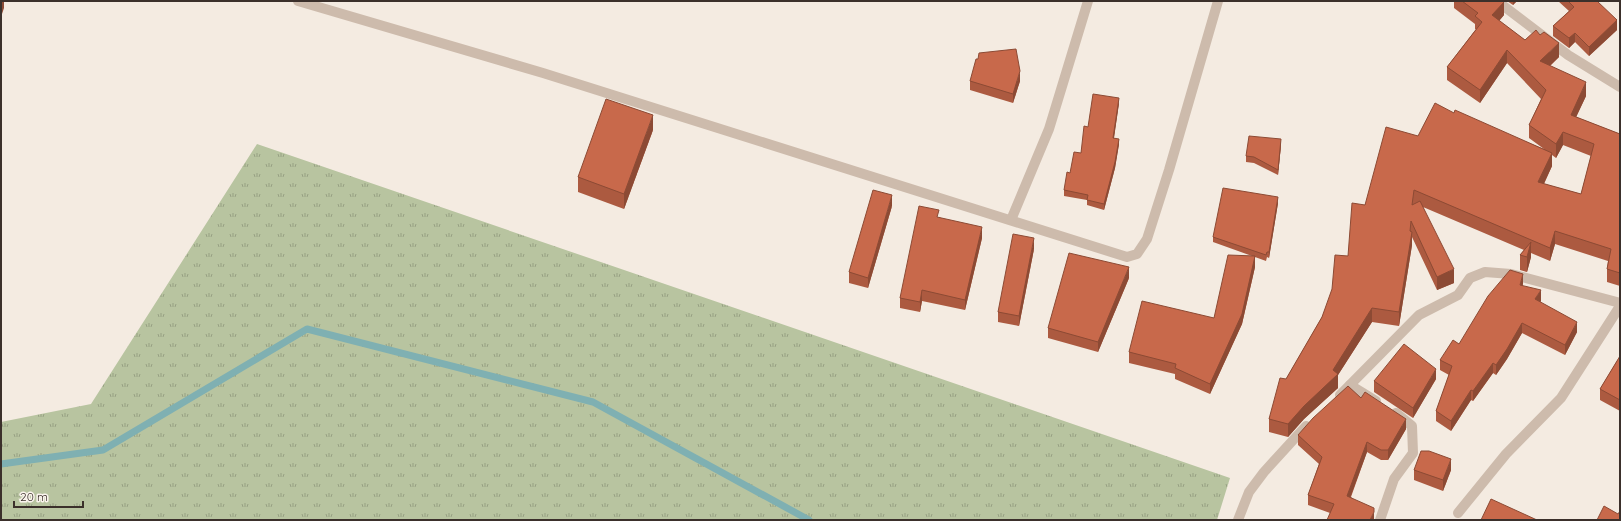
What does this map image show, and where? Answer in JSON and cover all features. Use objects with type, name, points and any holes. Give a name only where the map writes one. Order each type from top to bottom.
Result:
[{"type":"street","points":[[298,1],[543,73],[1127,257],[1137,254],[1147,239],[1218,1]]},
{"type":"street","points":[[1011,220],[1049,129],[1088,1]]},
{"type":"street","points":[[1497,1],[1568,55],[1620,88]]},
{"type":"street","points":[[1332,403],[1419,315],[1458,295],[1470,278],[1485,272],[1511,274],[1620,303]]},
{"type":"street","points":[[1458,513],[1506,454],[1561,398],[1620,306]]},
{"type":"street","points":[[1350,385],[1392,411],[1412,426],[1414,453],[1394,479],[1380,520]]},
{"type":"street","points":[[1238,520],[1249,492],[1264,472],[1313,420]]},
{"type":"green space","points":[[257,144],[1230,478],[1217,520],[1,520],[1,422],[91,404]]},
{"type":"building","points":[[1462,1],[1504,1],[1492,15],[1525,40],[1536,30],[1540,35],[1544,32],[1559,43],[1540,61],[1586,82],[1571,115],[1620,134],[1620,273],[1607,269],[1611,249],[1555,231],[1550,248],[1414,190],[1412,205],[1420,201],[1454,269],[1437,277],[1411,221],[1410,231],[1412,232],[1399,312],[1372,308],[1333,370],[1338,374],[1304,406],[1288,424],[1269,419],[1280,378],[1286,379],[1322,317],[1332,289],[1335,255],[1348,256],[1352,203],[1365,205],[1386,127],[1418,136],[1435,103],[1454,113],[1455,110],[1552,153],[1538,182],[1581,194],[1594,144],[1563,132],[1556,144],[1529,125],[1546,90],[1507,50],[1480,90],[1447,67],[1482,22],[1475,16],[1478,13]]},
{"type":"building","points":[[1568,1],[1597,1],[1617,20],[1589,47],[1575,33],[1569,38],[1553,26],[1574,7]]},
{"type":"building","points":[[1016,49],[1020,71],[1013,94],[970,81],[979,53]]},
{"type":"building","points":[[1093,94],[1119,98],[1113,138],[1119,139],[1115,162],[1104,204],[1087,200],[1088,195],[1064,190],[1067,172],[1070,173],[1074,152],[1081,153],[1084,126],[1088,127]]},
{"type":"building","points":[[606,99],[653,115],[624,194],[578,177]]},
{"type":"building","points":[[1249,136],[1281,139],[1278,170],[1254,157],[1246,156]]},
{"type":"building","points":[[1223,188],[1278,197],[1269,252],[1267,252],[1266,255],[1213,237]]},
{"type":"building","points":[[873,190],[892,195],[868,278],[849,272]]},
{"type":"building","points":[[919,206],[939,210],[937,217],[982,227],[965,300],[922,290],[920,302],[900,298]]},
{"type":"building","points":[[1013,234],[1034,238],[1019,316],[998,312]]},
{"type":"building","points":[[1531,242],[1527,257],[1520,255]]},
{"type":"building","points":[[1069,253],[1129,267],[1098,342],[1048,328]]},
{"type":"building","points":[[1228,255],[1255,256],[1242,314],[1210,384],[1175,368],[1176,364],[1129,352],[1142,301],[1214,318]]},
{"type":"building","points":[[1510,270],[1523,274],[1520,285],[1541,290],[1535,299],[1577,322],[1565,345],[1522,323],[1496,365],[1493,363],[1473,391],[1471,390],[1451,421],[1436,411],[1452,366],[1440,360],[1453,340],[1459,344],[1488,296]]},
{"type":"building","points":[[1404,344],[1436,369],[1413,408],[1374,381]]},
{"type":"building","points":[[1620,356],[1620,400],[1600,389]]},
{"type":"building","points":[[1348,386],[1361,398],[1365,392],[1406,419],[1388,450],[1381,450],[1367,442],[1347,496],[1374,508],[1374,512],[1370,520],[1327,520],[1334,504],[1308,495],[1322,457],[1298,435],[1313,418]]},
{"type":"building","points":[[1421,451],[1429,451],[1451,459],[1443,480],[1414,470]]},
{"type":"building","points":[[1491,499],[1537,520],[1481,520]]},
{"type":"building","points":[[1604,506],[1618,514],[1620,511],[1620,520],[1597,520]]},
{"type":"waterway","points":[[1,464],[103,450],[307,329],[593,402],[809,520]]}]
